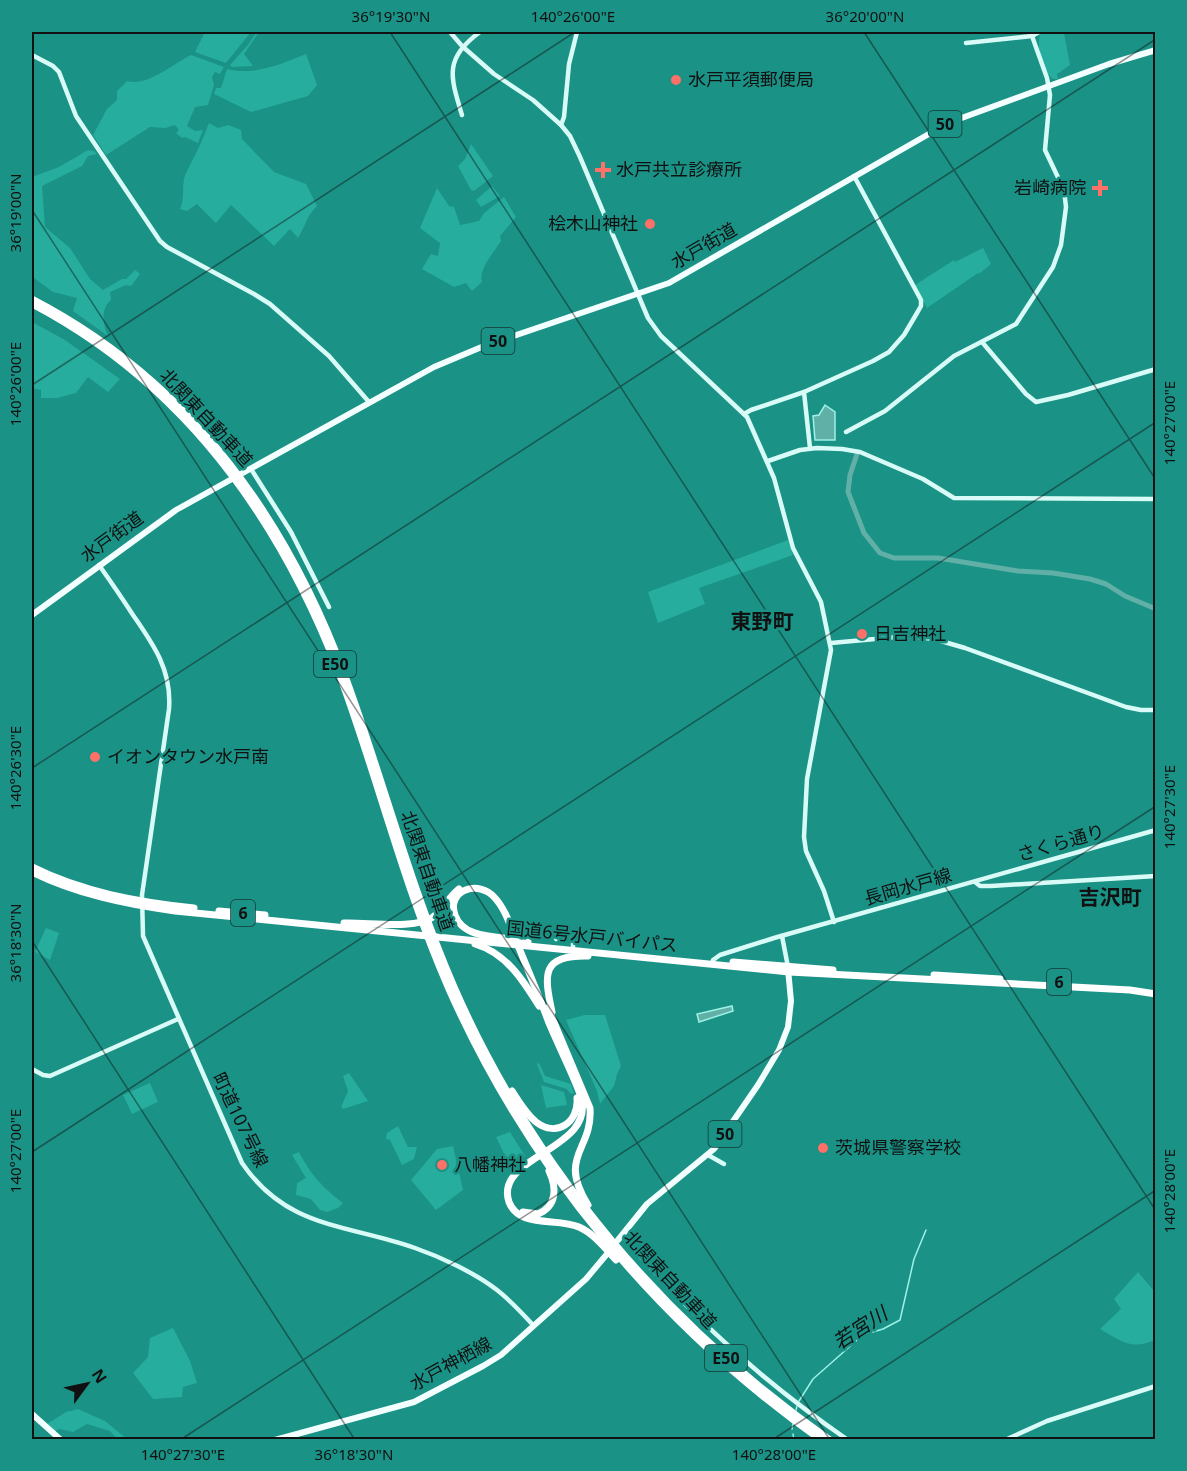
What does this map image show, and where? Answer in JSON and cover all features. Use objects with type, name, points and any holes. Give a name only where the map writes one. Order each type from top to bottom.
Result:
[{"type":"highway","name":"北関東自動車道","points":[[32,298],[90,333],[155,384],[209,438],[266,512],[301,575],[334,648],[356,706],[428,924],[469,1020],[537,1147]]},
{"type":"highway","name":"北関東自動車道","points":[[32,304],[115,357],[168,403],[226,466],[246,492],[296,576],[326,641],[355,718],[416,903],[450,989],[482,1055],[513,1111],[545,1160],[609,1245],[663,1305],[710,1351],[757,1392],[821,1440]]},
{"type":"highway","name":"国道6号水戸バイパス","points":[[32,871],[69,888],[104,899],[418,930]]},
{"type":"highway","points":[[418,930],[459,890],[469,884],[478,884],[489,888],[499,897],[515,935]]},
{"type":"highway","points":[[528,942],[486,935],[467,929],[458,922],[454,915],[456,898],[469,888],[487,891],[500,904],[515,935],[522,950],[551,1019],[589,1104],[590,1122],[576,1158],[576,1180],[594,1214],[633,1264]]},
{"type":"highway","name":"国道6号水戸バイパス","points":[[142,904],[418,930],[448,938],[788,969],[1130,990],[1155,994]]},
{"type":"highway","name":"国道6号水戸バイパス","points":[[438,935],[528,942],[630,956],[730,962],[788,969],[1155,989]]},
{"type":"highway","points":[[448,938],[477,945],[498,954],[521,978],[551,1019]]},
{"type":"highway","points":[[630,956],[575,956],[564,958],[550,968],[546,981],[551,1019],[580,1094],[582,1106],[579,1122],[569,1135],[516,1174],[508,1191],[510,1203],[517,1213],[524,1217],[567,1223],[581,1228],[663,1305]]},
{"type":"highway","points":[[469,1020],[525,1111],[542,1126],[557,1129],[572,1121],[578,1105],[576,1086]]},
{"type":"highway","points":[[545,1160],[552,1177],[554,1198],[544,1211],[538,1214],[527,1214],[520,1210],[513,1201],[513,1184],[526,1169],[567,1141],[576,1132],[584,1119],[584,1093]]},
{"type":"highway","name":"北関東自動車道","points":[[545,1160],[667,1302],[713,1347],[785,1407],[830,1440]]},
{"type":"main road","name":"水戸街道","points":[[32,615],[164,518],[369,402],[459,356],[638,295],[677,278],[948,123],[1109,63],[1155,50]]},
{"type":"main road","name":"50","points":[[620,1238],[647,1204],[708,1155],[734,1121],[781,1045],[791,1011],[788,969]]},
{"type":"main road","name":"水戸神栖線","points":[[275,1440],[419,1400],[496,1359],[586,1279],[607,1254]]},
{"type":"main road","points":[[32,1414],[62,1440]]},
{"type":"street","points":[[450,32],[462,46],[506,83],[533,100],[561,125],[574,145],[648,318],[661,336],[744,414],[768,462],[793,549],[821,602],[831,644],[828,673],[807,779],[804,837],[806,851],[824,891],[834,922]]},
{"type":"street","points":[[462,115],[453,71],[456,55],[462,46],[480,32]]},
{"type":"street","points":[[561,125],[564,117],[568,73],[577,32]]},
{"type":"street","points":[[966,43],[1032,36],[1039,32]]},
{"type":"street","points":[[846,432],[885,411],[942,364],[1016,324],[1053,267],[1061,245],[1065,196],[1045,150],[1050,101],[1048,86],[1032,36]]},
{"type":"street","points":[[32,55],[60,72],[69,100],[81,124],[163,244],[262,299],[321,348],[369,402]]},
{"type":"street","points":[[744,414],[804,392],[889,352],[904,335],[921,306],[921,300],[854,176]]},
{"type":"street","points":[[982,342],[1026,394],[1036,402],[1068,395],[1155,369]]},
{"type":"street","points":[[804,392],[810,448]]},
{"type":"street","points":[[768,462],[794,451],[810,448],[847,449],[860,452],[923,478],[954,498],[1155,499]]},
{"type":"street","points":[[248,469],[291,531],[329,608]]},
{"type":"street","name":"町道107号線","points":[[99,565],[156,648],[164,663],[169,683],[169,709],[142,904],[144,942],[238,1156],[268,1195],[286,1207],[306,1218],[403,1244],[441,1259],[496,1289],[533,1325]]},
{"type":"street","points":[[831,644],[908,636],[926,638],[966,648],[1126,707],[1155,710]]},
{"type":"street","name":"さくら通り","points":[[975,882],[1155,830]]},
{"type":"street","name":"長岡水戸線","points":[[713,962],[720,955],[782,936],[975,882],[980,886],[991,886],[1155,876]]},
{"type":"street","points":[[991,878],[989,881],[991,886]]},
{"type":"street","points":[[556,939],[564,933],[569,933],[573,938],[573,948]]},
{"type":"street","points":[[782,936],[788,969]]},
{"type":"street","points":[[730,962],[727,958],[731,952]]},
{"type":"street","points":[[32,1069],[50,1076],[178,1019]]},
{"type":"street","points":[[708,1155],[724,1164]]},
{"type":"street","points":[[620,1238],[676,1298],[723,1342],[790,1399],[848,1440]]},
{"type":"street","points":[[1005,1440],[1047,1421],[1155,1386]]},
{"type":"green space","points":[[205,32],[251,32],[226,63],[195,52]]},
{"type":"green space","points":[[259,32],[244,54],[253,66],[232,67],[230,65]]},
{"type":"green space","points":[[1041,32],[1064,33],[1070,65],[1057,74],[1058,79],[1053,79],[1049,75],[1043,64],[1039,50]]},
{"type":"green space","points":[[306,54],[317,85],[308,96],[251,112],[214,94],[216,88],[221,88],[227,69],[257,70]]},
{"type":"green space","points":[[191,55],[224,67],[220,74],[215,72],[212,77],[214,85],[208,105],[195,107],[187,126],[195,131],[203,130],[198,143],[185,137],[182,138],[176,133],[179,130],[175,125],[165,128],[150,127],[106,155],[93,135],[107,109],[117,100],[117,91],[127,81],[143,81],[151,78]]},
{"type":"green space","points":[[209,123],[218,128],[228,125],[241,130],[242,139],[274,172],[306,184],[317,206],[298,238],[290,229],[274,246],[231,205],[216,223],[197,204],[187,211],[180,209],[185,176]]},
{"type":"green space","points":[[471,144],[493,176],[474,191],[471,190],[458,166],[465,159]]},
{"type":"green space","points":[[88,150],[97,154],[88,156],[82,166],[42,186],[45,227],[70,248],[90,279],[103,290],[126,279],[135,270],[140,274],[131,286],[126,285],[110,292],[111,300],[104,312],[108,336],[73,311],[77,298],[53,292],[34,278],[32,282],[32,177],[59,167]]},
{"type":"green space","points":[[492,186],[500,196],[481,207],[476,200]]},
{"type":"green space","points":[[437,188],[449,206],[454,207],[460,225],[479,221],[484,213],[504,197],[516,217],[500,236],[501,241],[482,272],[482,282],[472,291],[466,283],[454,287],[422,269],[431,254],[438,256],[440,243],[420,228]]},
{"type":"green space","points":[[983,248],[991,264],[927,308],[915,285],[954,260],[955,262]]},
{"type":"green space","points":[[32,322],[65,340],[120,379],[108,392],[88,377],[76,393],[57,398],[41,398],[41,390],[32,388]]},
{"type":"green space","points":[[788,540],[793,555],[699,588],[705,604],[658,623],[648,592]]},
{"type":"green space","points":[[46,928],[59,933],[50,960],[35,952]]},
{"type":"green space","points":[[585,1015],[605,1015],[621,1066],[614,1086],[600,1104],[597,1091],[566,1020]]},
{"type":"green space","points":[[539,1063],[545,1076],[571,1084],[574,1094],[567,1089],[544,1082],[537,1064]]},
{"type":"green space","points":[[349,1073],[368,1101],[343,1109],[341,1107],[348,1091],[343,1076]]},
{"type":"green space","points":[[150,1083],[158,1102],[132,1114],[123,1095]]},
{"type":"green space","points":[[541,1085],[564,1092],[567,1105],[546,1108]]},
{"type":"green space","points":[[398,1126],[408,1147],[417,1147],[414,1159],[402,1165],[390,1140],[386,1139],[387,1133]]},
{"type":"green space","points":[[510,1132],[525,1156],[511,1168],[496,1137]]},
{"type":"green space","points":[[453,1146],[463,1190],[436,1210],[411,1180],[437,1149]]},
{"type":"green space","points":[[299,1152],[318,1180],[343,1203],[338,1208],[327,1212],[320,1210],[311,1199],[296,1195],[297,1183],[306,1178],[292,1155]]},
{"type":"green space","points":[[1138,1272],[1155,1292],[1155,1340],[1133,1344],[1121,1341],[1100,1329],[1121,1309],[1114,1299]]},
{"type":"green space","points":[[173,1328],[190,1361],[197,1383],[183,1387],[182,1397],[153,1399],[133,1373],[148,1357],[150,1338]]},
{"type":"green space","points":[[78,1409],[105,1421],[127,1439],[117,1439],[110,1431],[87,1424],[73,1432],[60,1429],[55,1431],[47,1424],[66,1412]]},
{"type":"water","points":[[825,405],[835,412],[835,440],[815,440],[813,416],[819,415]]},
{"type":"water","points":[[732,1006],[733,1011],[699,1022],[697,1014]]},
{"type":"waterway","points":[[857,454],[850,475],[848,492],[864,533],[880,553],[894,558],[938,558],[1018,571],[1053,573],[1090,579],[1106,584],[1125,596],[1156,609]]},
{"type":"waterway","name":"若宮川","points":[[799,1401],[813,1379],[856,1341],[866,1334],[883,1329],[900,1320],[914,1259],[926,1230]]},
{"type":"waterway","name":"若宮川","points":[[796,1410],[797,1406]]},
{"type":"waterway","name":"若宮川","points":[[792,1429],[793,1424]]},
{"type":"waterway","name":"若宮川","points":[[793,1434],[794,1440]]},
{"type":"place","name":"水戸平須郵便局","points":[[676,80]]},
{"type":"place","name":"水戸共立診療所","points":[[603,170]]},
{"type":"place","name":"岩崎病院","points":[[1100,188]]},
{"type":"place","name":"桧木山神社","points":[[650,224]]},
{"type":"place","name":"日吉神社","points":[[862,634]]},
{"type":"place","name":"イオンタウン水戸南","points":[[95,757]]},
{"type":"place","name":"茨城県警察学校","points":[[823,1148]]},
{"type":"place","name":"八幡神社","points":[[442,1165]]},
{"type":"district","name":"東野町","points":[[762,622]]},
{"type":"district","name":"吉沢町","points":[[1110,898]]}]
